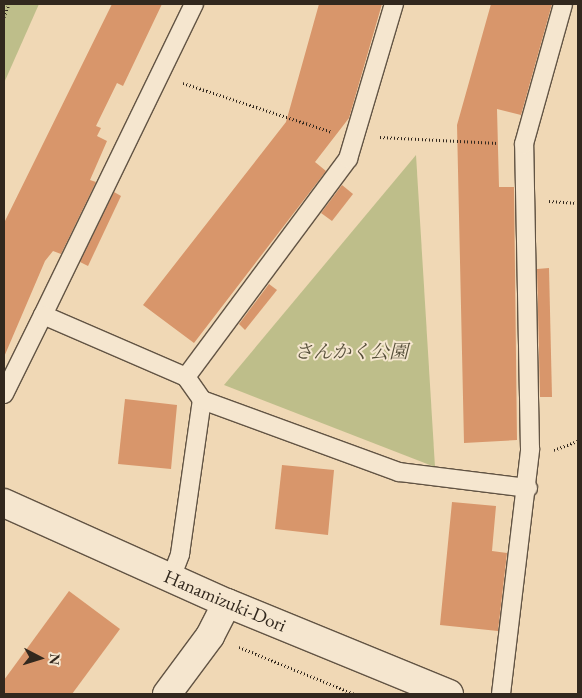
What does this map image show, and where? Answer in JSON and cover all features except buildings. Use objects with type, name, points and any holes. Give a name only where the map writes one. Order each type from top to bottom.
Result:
[{"type":"street","name":"Hanamizuki-Dori","points":[[4,503],[227,603],[449,694]]},
{"type":"street","points":[[167,694],[210,636],[227,603]]},
{"type":"lane","points":[[4,394],[194,4]]},
{"type":"lane","points":[[186,377],[348,159],[394,4]]},
{"type":"lane","points":[[501,694],[528,488],[524,144],[563,4]]},
{"type":"lane","points":[[42,316],[186,377],[202,400],[399,472],[528,488]]},
{"type":"lane","points":[[171,578],[180,554],[202,400]]},
{"type":"path","points":[[4,17],[9,4]]},
{"type":"path","points":[[159,75],[338,134],[524,144]]},
{"type":"path","points":[[239,647],[355,694]]},
{"type":"green space","points":[[4,4],[39,4],[4,83]]},
{"type":"green space","name":"さんかく公園","points":[[416,155],[435,467],[224,385]]}]
